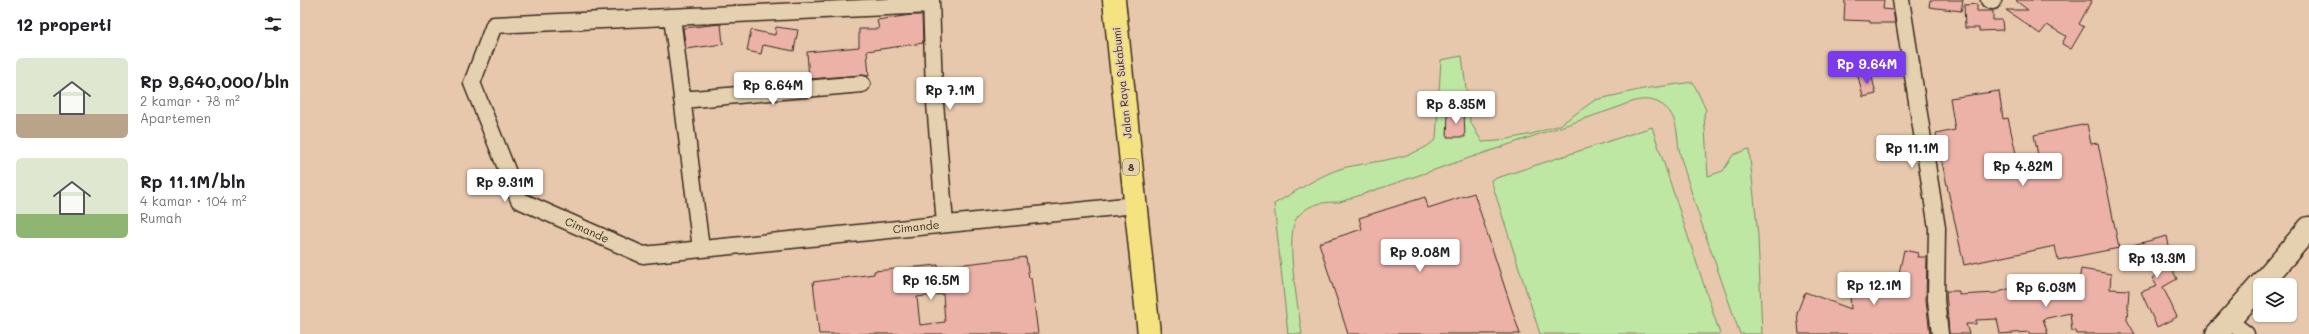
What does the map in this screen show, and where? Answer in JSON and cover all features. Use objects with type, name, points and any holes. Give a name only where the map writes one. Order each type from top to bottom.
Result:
[{"type":"highway","name":"Jalan Raya Sukabumi","points":[[1114,0],[1149,334]]},
{"type":"main road","points":[[2266,278],[2309,228]]},
{"type":"main road","points":[[2223,327],[2253,293]]},
{"type":"street","points":[[1900,0],[1937,224],[1938,240],[1936,300],[1940,334]]},
{"type":"street","name":"Cimande","points":[[931,2],[672,17],[494,25],[472,83],[519,200],[643,255],[1135,205]]},
{"type":"street","points":[[931,2],[934,92],[945,224]]},
{"type":"street","points":[[672,17],[701,249]]},
{"type":"street","points":[[682,100],[862,84]]},
{"type":"street","points":[[2223,327],[2246,334]]},
{"type":"green space","points":[[1462,56],[1470,121],[1482,142],[1498,141],[1532,134],[1560,125],[1595,100],[1643,89],[1693,82],[1706,110],[1704,114],[1708,176],[1723,171],[1733,155],[1749,149],[1758,236],[1762,334],[1740,334],[1681,158],[1677,131],[1670,112],[1659,103],[1640,100],[1340,202],[1328,202],[1307,208],[1298,216],[1294,225],[1292,238],[1293,273],[1302,334],[1288,334],[1274,204],[1317,179],[1335,171],[1343,168],[1405,156],[1427,146],[1436,139],[1441,60]]},
{"type":"green space","points":[[1652,127],[1720,334],[1540,334],[1491,180]]},
{"type":"building","points":[[1845,0],[1884,0],[1883,9],[1893,10],[1895,23],[1870,23],[1870,21],[1844,20]]},
{"type":"building","points":[[1930,0],[1963,0],[1961,11],[1929,7]]},
{"type":"building","points":[[2015,0],[2092,0],[2079,24],[2084,27],[2071,49],[2062,44],[2066,36],[2047,25],[2040,34],[2006,10],[2028,10]]},
{"type":"building","points":[[1977,4],[1977,11],[1993,11],[1993,20],[2002,20],[2003,30],[1979,31],[1979,28],[1965,28],[1964,5]]},
{"type":"building","points":[[911,15],[922,15],[923,43],[867,51],[869,76],[861,75],[809,79],[807,52],[859,47],[859,29],[879,29],[877,20]]},
{"type":"building","points":[[721,24],[723,44],[686,49],[683,28]]},
{"type":"building","points":[[776,27],[798,30],[794,51],[763,45],[761,54],[747,51],[751,30],[775,35]]},
{"type":"building","points":[[1871,73],[1876,94],[1863,97],[1858,76]]},
{"type":"building","points":[[1999,91],[2003,119],[2008,118],[2017,158],[2038,155],[2034,135],[2087,124],[2091,144],[2098,143],[2119,248],[2058,260],[2055,246],[1964,265],[1936,134],[1955,130],[1950,98]]},
{"type":"building","points":[[1448,113],[1464,114],[1465,137],[1447,137]]},
{"type":"building","points":[[1474,193],[1520,334],[1348,334],[1319,243],[1362,229],[1359,218],[1425,197],[1428,208]]},
{"type":"building","points":[[2167,236],[2170,251],[2164,253],[2177,279],[2163,287],[2177,317],[2157,327],[2141,292],[2157,286],[2152,278],[2158,274],[2148,256],[2134,260],[2129,246]]},
{"type":"building","points":[[1904,250],[1918,253],[1917,257],[1927,257],[1926,300],[1930,334],[1799,334],[1797,313],[1805,292],[1851,309],[1849,282],[1898,278]]},
{"type":"building","points":[[1026,257],[1029,278],[1031,278],[1038,334],[819,334],[813,282],[874,274],[874,271],[938,265],[938,267]],"holes":[[[943,294],[945,322],[920,325],[917,297]]]},
{"type":"building","points":[[2081,269],[2111,274],[2110,289],[2129,290],[2127,320],[2135,334],[2077,334],[2076,331],[2072,331],[2070,313],[2043,319],[2048,334],[2030,334],[2029,332],[2000,334],[1997,319],[1976,320],[1976,324],[1966,324],[1969,334],[1949,334],[1946,291],[1959,291],[1959,295],[1996,293],[2026,283],[2030,293],[2035,291],[2036,296],[2061,291],[2061,288],[2078,287]]}]
